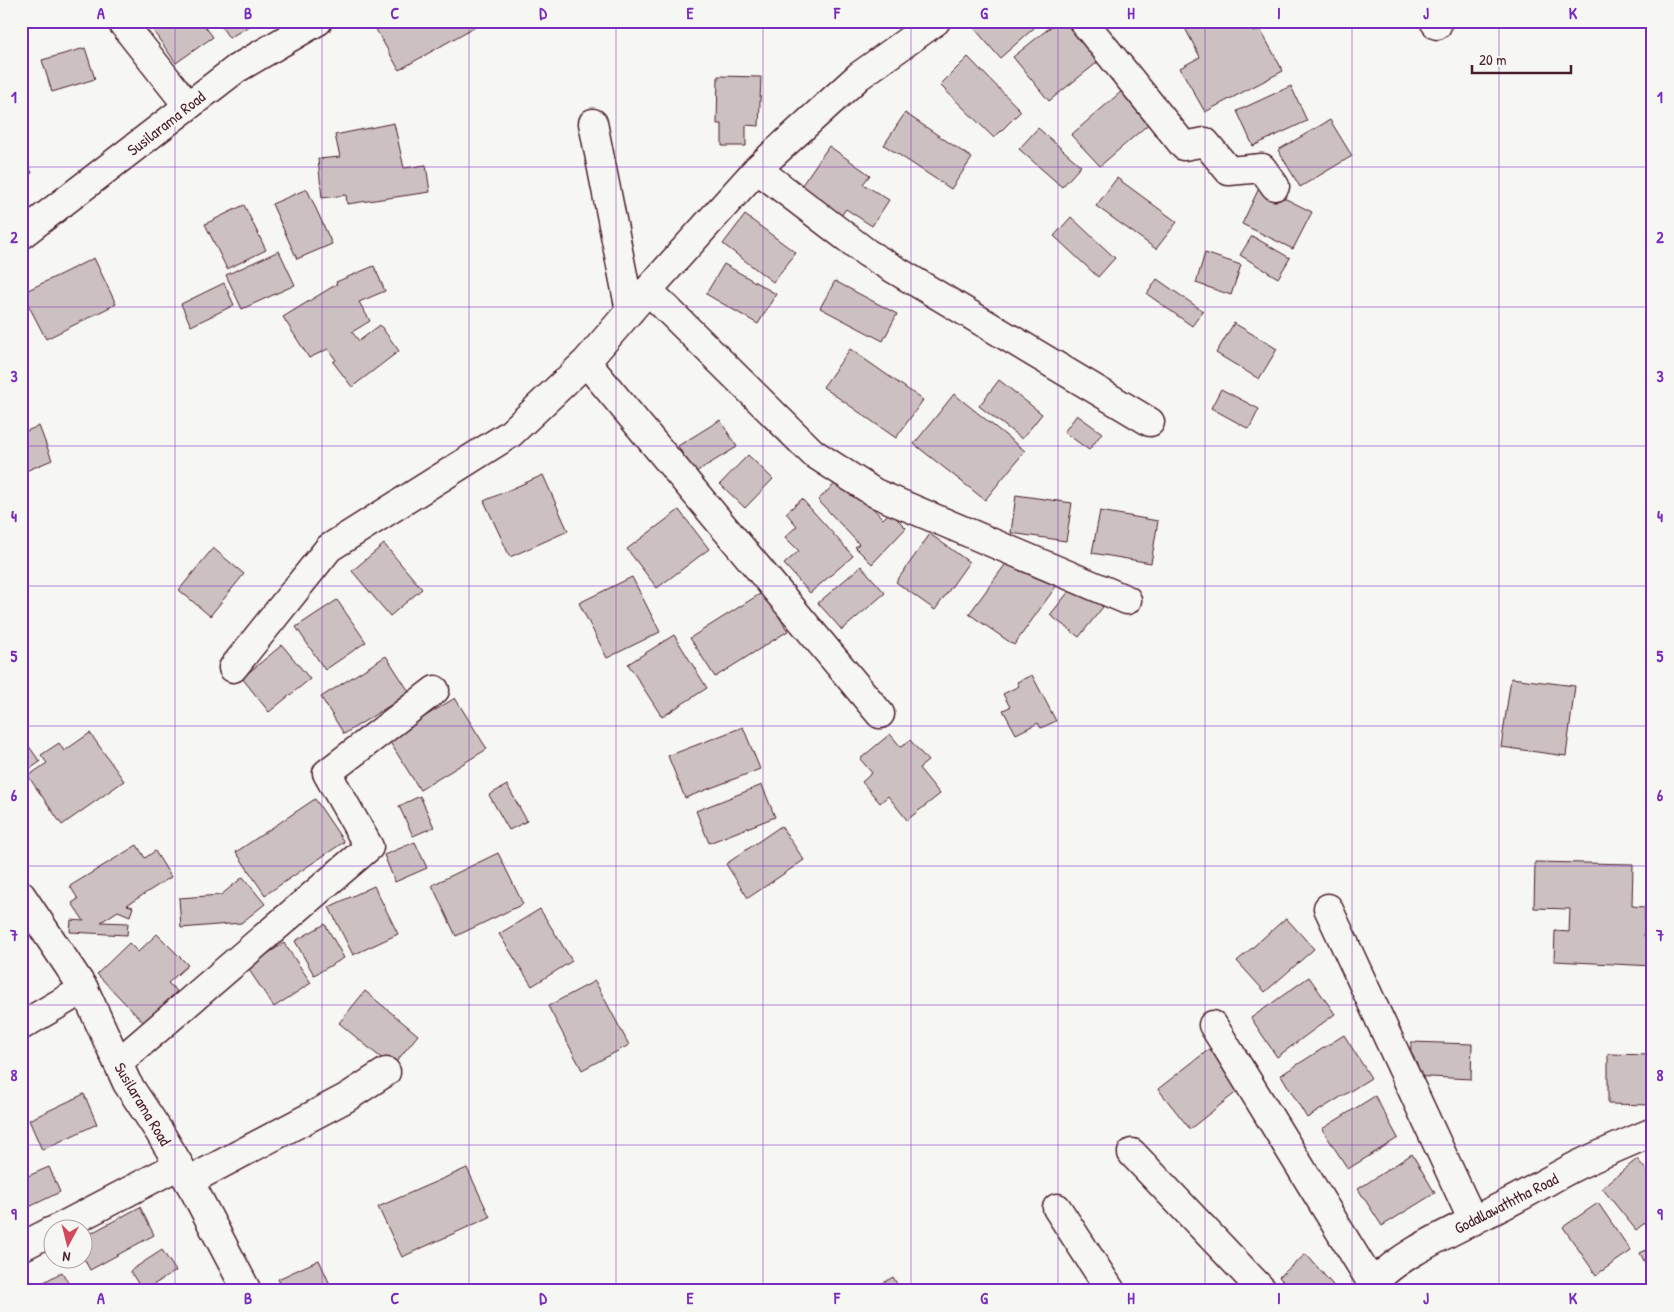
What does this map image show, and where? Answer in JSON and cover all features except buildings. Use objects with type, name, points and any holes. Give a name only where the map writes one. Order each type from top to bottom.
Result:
[{"type":"street","points":[[121,21],[188,106]]},
{"type":"street","name":"Susilarama Road","points":[[21,235],[236,69],[318,21]]},
{"type":"street","points":[[233,668],[329,548],[510,434],[586,362],[757,169],[859,76],[936,21]]},
{"type":"street","points":[[1083,21],[1184,146],[1205,142],[1229,171],[1262,168],[1275,186]]},
{"type":"street","points":[[593,123],[630,311]]},
{"type":"street","points":[[757,169],[867,252],[1150,422]]},
{"type":"street","points":[[648,290],[813,453],[875,492],[1127,600]]},
{"type":"street","points":[[586,362],[880,714]]},
{"type":"street","points":[[118,1063],[369,847],[328,774],[435,690]]},
{"type":"street","name":"Susilarama Road","points":[[21,894],[84,989],[127,1083],[184,1173],[247,1291]]},
{"type":"street","points":[[1328,908],[1472,1221]]},
{"type":"street","points":[[21,1026],[84,989]]},
{"type":"street","points":[[1213,1025],[1372,1288]]},
{"type":"street","points":[[77,1220],[346,1098],[386,1072]]},
{"type":"street","name":"Godallawaththa Road","points":[[1372,1288],[1387,1270],[1423,1246],[1505,1205],[1576,1166],[1653,1132]]},
{"type":"street","points":[[1132,1153],[1263,1291]]},
{"type":"street","points":[[1057,1208],[1111,1291]]},
{"type":"street","points":[[21,1247],[42,1236]]}]
